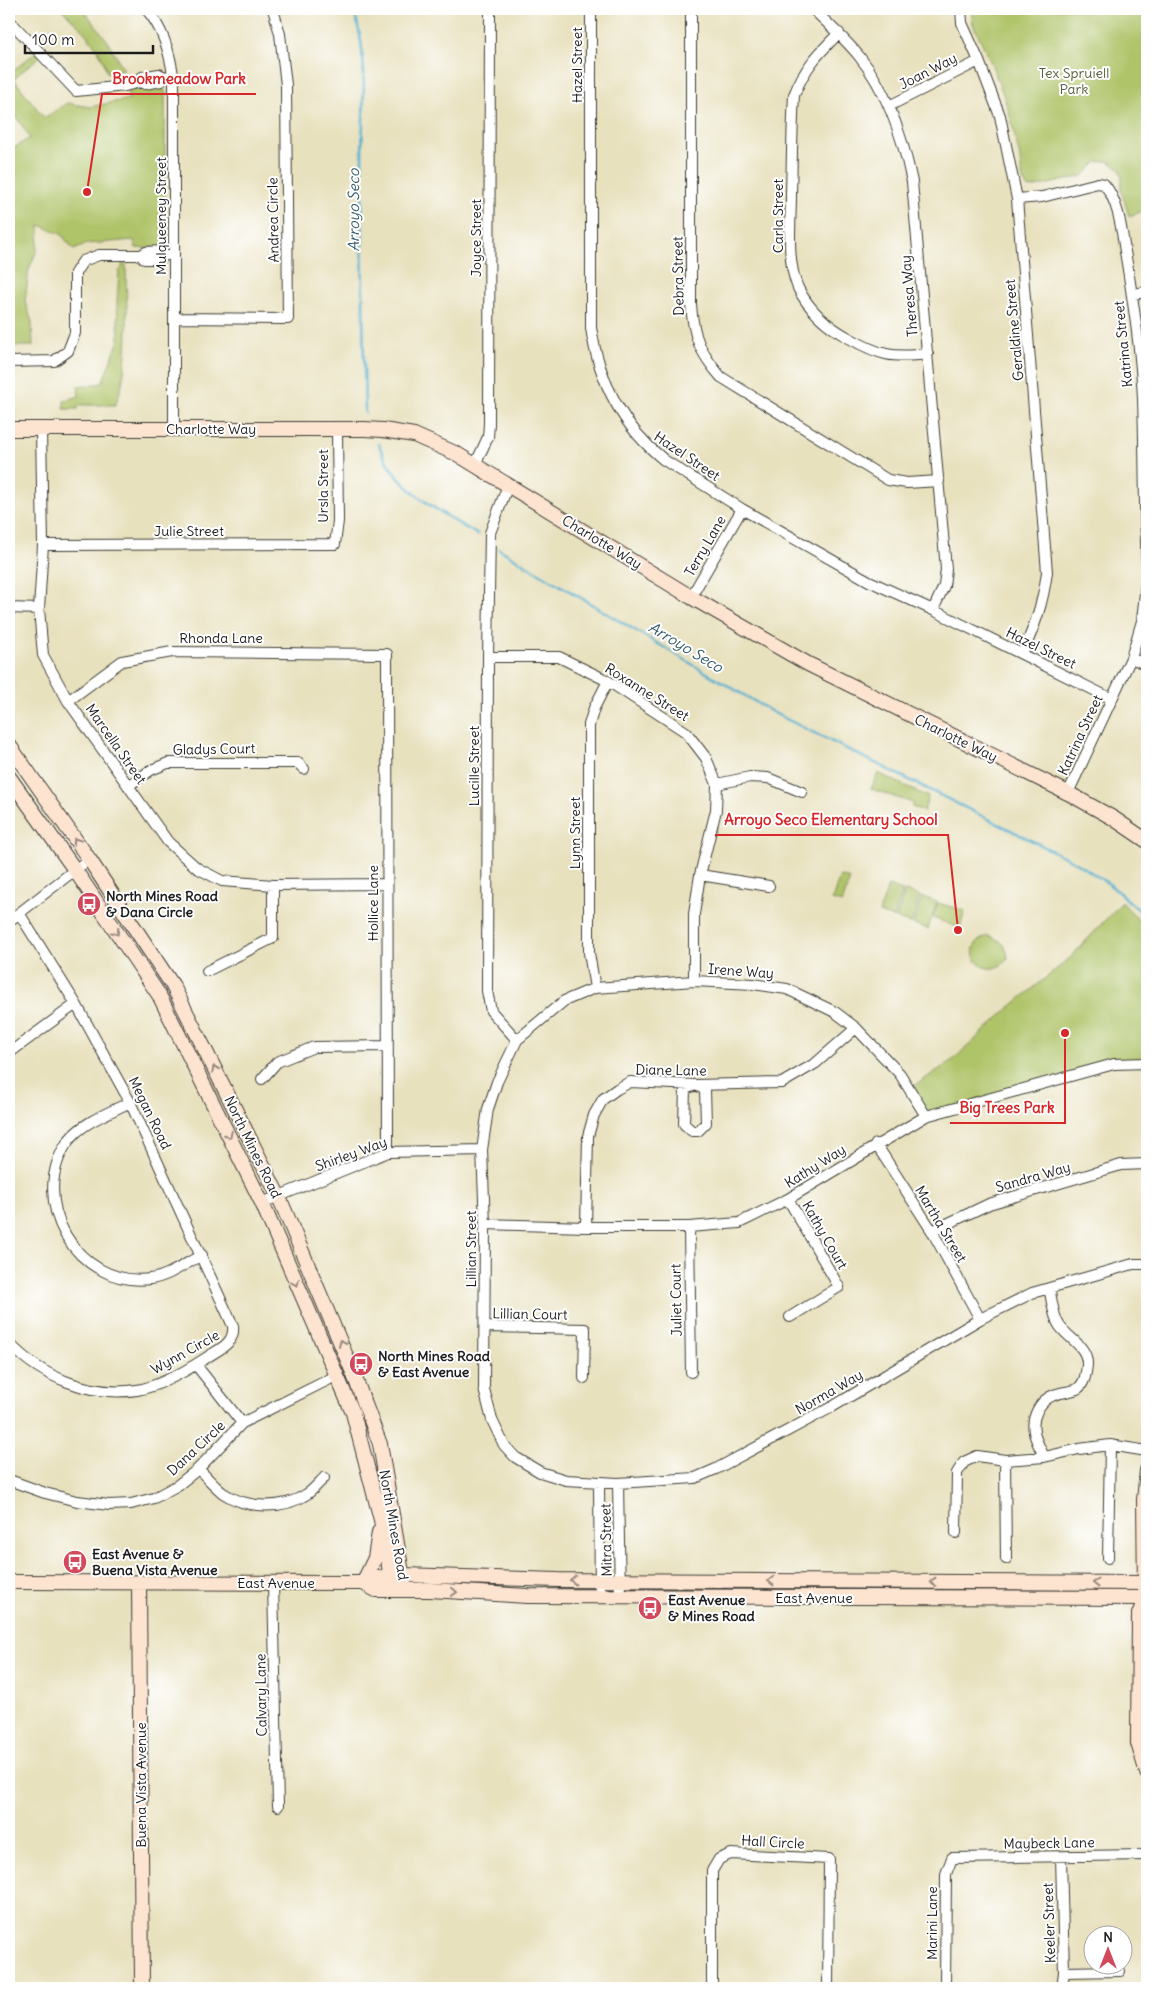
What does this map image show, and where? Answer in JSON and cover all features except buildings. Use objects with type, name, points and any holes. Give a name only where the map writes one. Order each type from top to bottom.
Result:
[{"type":"main road","name":"Charlotte Way","points":[[9,428],[364,428],[414,436],[457,454],[691,597],[808,664],[1068,793],[1113,818],[1147,841]]},
{"type":"main road","name":"North Mines Road","points":[[9,746],[89,859],[173,986],[279,1197],[352,1367],[381,1449],[397,1576],[391,1590]]},
{"type":"main road","name":"North Mines Road","points":[[9,777],[75,870],[159,995],[262,1203],[355,1421],[397,1576],[405,1590]]},
{"type":"main road","points":[[336,1376],[350,1383],[356,1393],[371,1439],[381,1449]]},
{"type":"main road","points":[[1147,1470],[1144,1500],[1146,1602],[1139,1614],[1138,1743],[1147,1773]]},
{"type":"main road","points":[[362,1583],[375,1558],[381,1520]]},
{"type":"main road","name":"East Avenue","points":[[9,1582],[362,1583],[375,1578],[397,1576],[620,1581],[1146,1583]]},
{"type":"main road","name":"Buena Vista Avenue","points":[[139,1582],[142,1988]]},
{"type":"main road","name":"East Avenue","points":[[362,1583],[376,1590],[528,1596],[1146,1602]]},
{"type":"street","name":"Mulqueeney Street","points":[[146,9],[162,32],[171,57],[168,76],[175,255],[174,429]]},
{"type":"street","name":"Andrea Circle","points":[[174,318],[288,318],[286,85],[280,34],[273,9]]},
{"type":"street","name":"Joyce Street","points":[[475,465],[488,437],[489,424],[490,9]]},
{"type":"street","name":"Hazel Street","points":[[591,9],[591,328],[595,354],[614,401],[630,427],[645,444],[664,460],[742,509],[869,581],[934,610],[1112,699]]},
{"type":"street","name":"Debra Street","points":[[691,9],[690,304],[692,326],[698,344],[709,363],[721,377],[888,480],[907,483],[939,481]]},
{"type":"street","name":"Theresa Way","points":[[813,9],[860,57],[878,85],[898,128],[912,182],[946,569],[944,586],[934,610]]},
{"type":"street","name":"Geraldine Street","points":[[961,9],[962,23],[1000,116],[1017,200],[1047,572],[1044,597],[1035,626],[1022,654]]},
{"type":"street","points":[[9,20],[76,91],[125,86],[140,82],[142,77],[159,74],[168,76]]},
{"type":"street","name":"Carla Street","points":[[838,33],[812,60],[801,78],[794,95],[790,240],[798,288],[810,308],[823,321],[873,352],[888,356],[905,357],[928,354]]},
{"type":"street","name":"Joan Way","points":[[888,106],[979,61]]},
{"type":"street","name":"Katrina Street","points":[[1017,200],[1098,183],[1104,184],[1114,200],[1132,294],[1143,398],[1147,566]]},
{"type":"street","points":[[9,362],[54,361],[68,350],[75,333],[75,273],[83,260],[99,255],[141,255],[146,252],[160,251],[164,256],[175,255]]},
{"type":"street","points":[[1132,294],[1147,292]]},
{"type":"street","name":"Marcella Street","points":[[41,428],[43,545],[39,608],[44,654],[68,700],[168,842],[196,868],[222,881],[273,885],[387,884]]},
{"type":"street","name":"Ursla Street","points":[[335,544],[338,521],[337,429]]},
{"type":"street","name":"Lucille Street","points":[[508,485],[490,533],[486,991],[491,1011],[517,1040]]},
{"type":"street","name":"Terry Lane","points":[[691,597],[742,509]]},
{"type":"street","name":"Julie Street","points":[[43,545],[335,544]]},
{"type":"street","name":"Katrina Street","points":[[1068,793],[1132,658],[1142,621],[1147,574]]},
{"type":"street","points":[[9,608],[39,608]]},
{"type":"street","name":"Rhonda Lane","points":[[68,700],[122,661],[172,652],[387,654]]},
{"type":"street","name":"Hollice Lane","points":[[387,654],[388,1152]]},
{"type":"street","name":"Roxanne Street","points":[[488,656],[559,656],[608,682],[686,732],[706,758],[717,784],[716,810],[700,875],[694,914],[694,981]]},
{"type":"street","points":[[1132,658],[1147,665]]},
{"type":"street","name":"Lynn Street","points":[[595,988],[589,954],[589,725],[594,708],[608,682]]},
{"type":"street","name":"Gladys Court","points":[[128,786],[151,770],[168,763],[298,763],[304,769]]},
{"type":"street","points":[[717,784],[750,777],[768,778],[802,792]]},
{"type":"street","points":[[9,920],[89,859]]},
{"type":"street","points":[[700,875],[769,886]]},
{"type":"street","points":[[207,971],[272,938],[273,885]]},
{"type":"street","name":"Megan Road","points":[[19,913],[76,1004],[130,1102],[202,1255],[233,1326],[234,1335]]},
{"type":"street","name":"Irene Way","points":[[517,1040],[564,1001],[595,988],[694,981],[753,984],[787,989],[835,1012],[856,1028],[900,1074],[926,1116]]},
{"type":"street","points":[[9,1053],[76,1004]]},
{"type":"street","name":"Diane Lane","points":[[586,1227],[588,1136],[594,1115],[604,1099],[617,1089],[630,1082],[696,1085],[782,1083],[816,1063],[856,1028]]},
{"type":"street","name":"Lillian Street","points":[[515,1457],[504,1445],[492,1420],[484,1389],[485,1224],[482,1150],[488,1109],[497,1082],[517,1040]]},
{"type":"street","points":[[262,1079],[276,1062],[314,1047],[387,1046]]},
{"type":"street","name":"Kathy Way","points":[[485,1224],[586,1227],[689,1227],[739,1223],[788,1199],[876,1144],[926,1116],[1114,1064],[1147,1063]]},
{"type":"street","points":[[130,1102],[81,1129],[70,1139],[59,1158],[52,1188],[59,1221],[79,1254],[90,1264],[108,1274],[132,1279],[152,1279],[202,1255]]},
{"type":"street","name":"Martha Street","points":[[876,1144],[932,1232],[980,1319]]},
{"type":"street","name":"Shirley Way","points":[[262,1203],[388,1152],[482,1150]]},
{"type":"street","name":"Sandra Way","points":[[932,1232],[989,1204],[1121,1165],[1147,1164]]},
{"type":"street","name":"Kathy Court","points":[[788,1199],[839,1287],[790,1317]]},
{"type":"street","name":"Juliet Court","points":[[689,1227],[691,1372]]},
{"type":"street","name":"Norma Way","points":[[515,1457],[540,1472],[566,1480],[618,1483],[695,1478],[716,1469],[832,1407],[980,1319],[1032,1293],[1133,1264],[1147,1264]]},
{"type":"street","points":[[1044,1457],[1034,1432],[1034,1417],[1038,1407],[1052,1395],[1077,1389],[1084,1380],[1087,1363],[1084,1352],[1058,1324],[1049,1288]]},
{"type":"street","name":"Lillian Court","points":[[485,1327],[585,1329],[584,1378]]},
{"type":"street","name":"Wynn Circle","points":[[9,1343],[19,1354],[42,1370],[65,1381],[101,1390],[119,1392],[138,1390],[158,1384],[196,1365],[231,1342],[234,1335]]},
{"type":"street","points":[[196,1365],[242,1424]]},
{"type":"street","name":"Dana Circle","points":[[9,1480],[45,1493],[77,1501],[109,1505],[131,1504],[154,1498],[178,1485],[198,1469],[242,1424],[336,1376]]},
{"type":"street","points":[[1108,1558],[1110,1445]]},
{"type":"street","points":[[956,1533],[957,1473],[964,1462],[976,1456],[1005,1460],[1044,1457],[1079,1449],[1110,1445],[1147,1451]]},
{"type":"street","points":[[1005,1460],[1006,1559]]},
{"type":"street","points":[[198,1469],[223,1492],[238,1501],[260,1505],[280,1505],[298,1499],[308,1494],[324,1478]]},
{"type":"street","name":"Mitra Street","points":[[598,1483],[600,1596]]},
{"type":"street","name":"Mitra Street","points":[[618,1483],[620,1596]]},
{"type":"street","name":"Calvary Lane","points":[[273,1583],[278,1806]]},
{"type":"street","name":"Hall Circle","points":[[712,1988],[712,1871],[719,1859],[732,1854],[829,1859],[828,1988]]},
{"type":"street","name":"Maybeck Lane","points":[[952,1858],[1147,1855]]},
{"type":"street","name":"Keeler Street","points":[[1061,1857],[1064,1972],[1062,1988]]},
{"type":"street","name":"Marini Lane","points":[[945,1988],[946,1874],[952,1858]]},
{"type":"street","points":[[1064,1972],[1084,1972]]},
{"type":"green space","points":[[62,9],[83,9],[107,40],[124,70],[107,73],[95,46]]},
{"type":"green space","name":"Tex Spruiell Park","points":[[971,9],[1147,9],[1147,210],[1129,216],[1121,190],[1122,176],[1119,168],[1108,161],[1097,162],[1083,176],[1031,188],[1027,187],[1023,181],[1019,153],[1008,108],[992,65],[973,24]]},
{"type":"green space","points":[[36,52],[40,56],[14,79],[44,118],[67,103],[90,107],[129,99],[127,90],[162,86],[165,91],[165,249],[136,248],[134,240],[87,244],[74,250],[61,234],[40,225],[37,250],[29,269],[25,301],[32,322],[33,346],[9,346],[9,151],[30,138],[9,105],[9,74]]},
{"type":"green space","points":[[122,261],[126,261],[127,335],[124,373],[115,405],[79,405],[78,409],[64,409],[64,401],[79,396],[78,386],[102,383],[119,340],[117,301],[119,271],[122,268]]},
{"type":"green space","points":[[878,773],[928,797],[924,811],[912,807],[913,803],[871,789]]},
{"type":"green space","points":[[840,876],[850,879],[842,903],[832,900]]},
{"type":"green space","points":[[888,886],[903,891],[894,918],[879,913]]},
{"type":"green space","points":[[905,891],[920,896],[911,924],[896,918]]},
{"type":"green space","points":[[922,897],[937,902],[928,929],[913,924]]},
{"type":"green space","points":[[1122,902],[1147,929],[1147,1063],[1114,1064],[926,1116],[910,1089],[954,1059],[1009,1008],[1070,958]]},
{"type":"green space","points":[[938,903],[965,911],[960,928],[933,918]]},
{"type":"green space","points":[[988,936],[997,939],[1006,949],[1008,958],[1000,966],[983,967],[977,962],[974,955],[974,948],[978,941]]},
{"type":"waterway","name":"Arroyo Seco","points":[[353,9],[362,45],[364,83],[362,223],[365,413]]},
{"type":"waterway","name":"Arroyo Seco","points":[[379,444],[385,459],[406,486],[434,508],[478,535]]},
{"type":"waterway","name":"Arroyo Seco","points":[[499,549],[774,713],[1075,862],[1109,884],[1147,917]]},
{"type":"place","name":"Brookmeadow Park","points":[[87,192]]},
{"type":"place","name":"North Mines Road & Dana Circle","points":[[89,904]]},
{"type":"place","name":"Arroyo Seco Elementary School","points":[[958,930]]},
{"type":"place","name":"Big Trees Park","points":[[1065,1033]]},
{"type":"place","name":"North Mines Road & East Avenue","points":[[361,1364]]},
{"type":"place","name":"East Avenue & Buena Vista Avenue","points":[[75,1562]]},
{"type":"place","name":"East Avenue & Mines Road","points":[[650,1608]]}]
